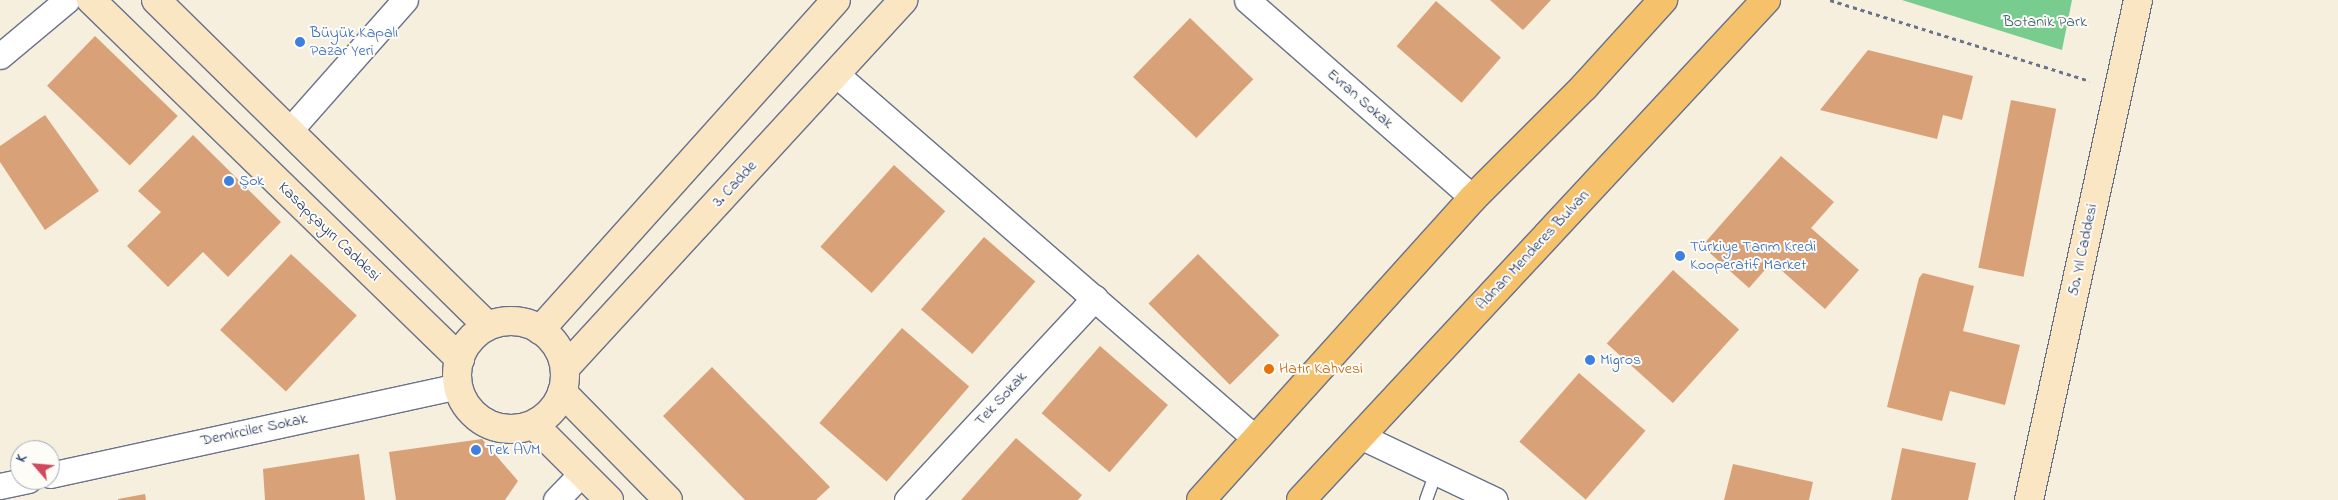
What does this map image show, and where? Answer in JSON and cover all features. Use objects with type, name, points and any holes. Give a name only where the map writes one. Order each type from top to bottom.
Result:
[{"type":"highway","points":[[1201,500],[1473,198],[1584,87],[1663,0]]},
{"type":"highway","name":"Adnan Menderes Bulvarı","points":[[1301,500],[1766,0]]},
{"type":"street","points":[[0,56],[67,0]]},
{"type":"street","name":"Kasapçayırı Caddesi","points":[[91,0],[459,372]]},
{"type":"street","points":[[156,0],[488,326]]},
{"type":"street","points":[[289,131],[406,0]]},
{"type":"street","points":[[540,330],[836,0]]},
{"type":"street","name":"3. Cadde","points":[[564,380],[903,0]]},
{"type":"street","name":"Evran Sokak","points":[[1247,0],[1473,198]]},
{"type":"street","name":"50. Yıl Caddesi","points":[[2029,500],[2138,0]]},
{"type":"street","points":[[837,75],[1256,439]]},
{"type":"street","name":"Tek Sokak","points":[[907,500],[1094,298]]},
{"type":"street","points":[[506,322],[524,323],[540,330],[560,352],[564,380],[556,406],[534,425],[502,429],[486,424],[464,401],[459,372],[476,335],[488,326],[506,322]]},
{"type":"street","name":"Demirciler Sokak","points":[[60,472],[459,372]]},
{"type":"street","points":[[564,380],[668,500]]},
{"type":"street","points":[[534,425],[609,500]]},
{"type":"street","points":[[1360,436],[1494,500]]},
{"type":"street","points":[[556,500],[582,473]]},
{"type":"lane","points":[[1426,500],[1436,472]]},
{"type":"path","points":[[1830,0],[2117,90]]},
{"type":"green space","name":"Botanik Park","points":[[1902,0],[2072,0],[2062,50]]},
{"type":"building","points":[[1490,0],[1551,0],[1523,30]]},
{"type":"building","points":[[1436,1],[1501,57],[1462,103],[1397,46]]},
{"type":"building","points":[[1190,18],[1253,79],[1196,138],[1133,77]]},
{"type":"building","points":[[95,36],[178,116],[130,166],[47,86]]},
{"type":"building","points":[[1868,50],[1973,76],[1962,120],[1943,115],[1937,139],[1820,110]]},
{"type":"building","points":[[2011,100],[2056,109],[2024,277],[1978,268]]},
{"type":"building","points":[[45,115],[99,191],[45,230],[0,162],[0,146]]},
{"type":"building","points":[[193,135],[281,222],[228,277],[203,252],[168,287],[127,246],[161,212],[138,191]]},
{"type":"building","points":[[1781,156],[1834,202],[1811,228],[1859,270],[1825,309],[1772,262],[1749,288],[1702,246]]},
{"type":"building","points":[[894,165],[945,211],[872,293],[820,247]]},
{"type":"building","points":[[984,237],[1035,282],[972,354],[921,309]]},
{"type":"building","points":[[291,254],[357,315],[286,391],[220,330]]},
{"type":"building","points":[[1198,254],[1279,335],[1230,385],[1149,303]]},
{"type":"building","points":[[1673,270],[1739,330],[1673,403],[1607,344]]},
{"type":"building","points":[[1923,273],[1974,286],[1963,331],[2020,345],[2005,405],[1950,391],[1942,421],[1887,407],[1919,278]]},
{"type":"building","points":[[902,328],[969,386],[887,481],[819,423]]},
{"type":"building","points":[[1100,346],[1168,405],[1110,472],[1042,413]]},
{"type":"building","points":[[712,367],[830,487],[816,500],[745,500],[663,416]]},
{"type":"building","points":[[1579,373],[1645,431],[1586,499],[1519,442]]},
{"type":"building","points":[[1016,438],[1082,495],[1078,500],[961,500]]},
{"type":"building","points":[[482,439],[518,481],[505,500],[396,500],[389,452]]},
{"type":"building","points":[[1902,448],[1976,463],[1968,500],[1891,500]]},
{"type":"building","points":[[359,454],[365,500],[265,500],[263,469]]},
{"type":"building","points":[[1733,464],[1813,482],[1809,500],[1724,500]]},
{"type":"building","points":[[145,494],[146,500],[118,500],[118,499]]},
{"type":"place","name":"Büyük Kapalı Pazar Yeri","points":[[300,42]]},
{"type":"place","name":"Şok","points":[[229,181]]},
{"type":"place","name":"Türkiye Tarım Kredi Kooperatif Market","points":[[1680,256]]},
{"type":"place","name":"Migros","points":[[1590,360]]},
{"type":"place","name":"Hatır Kahvesi","points":[[1269,369]]},
{"type":"place","name":"Tek AVM","points":[[476,450]]}]
